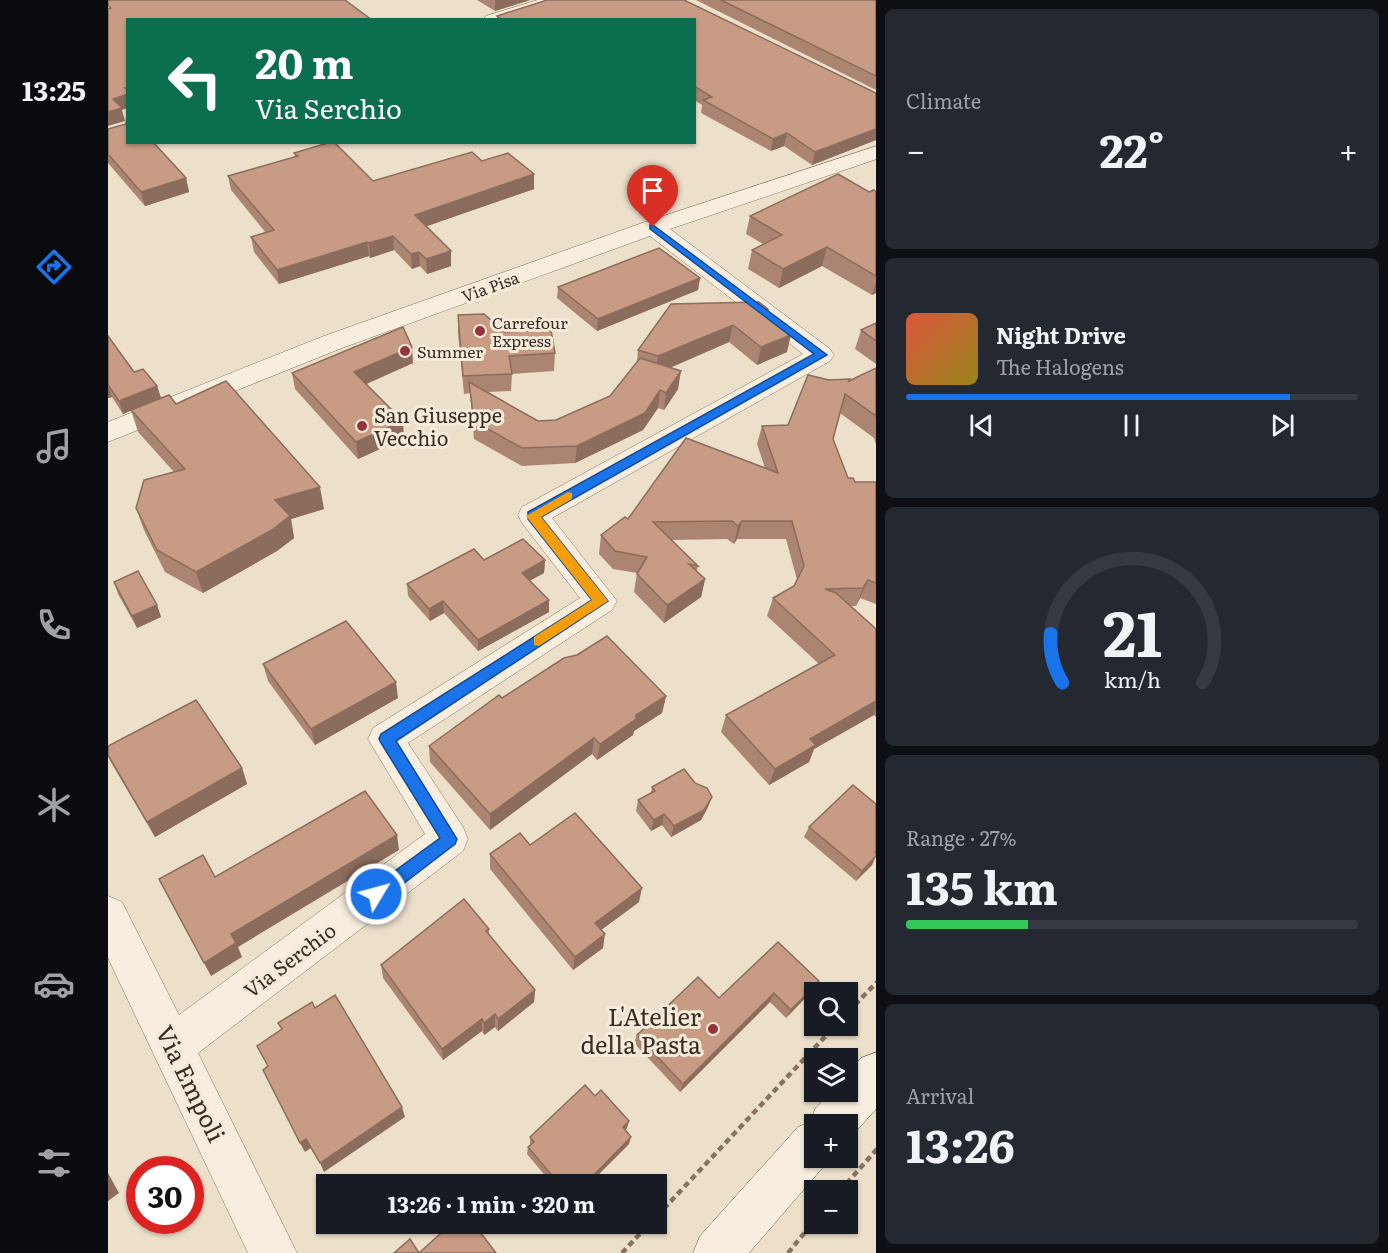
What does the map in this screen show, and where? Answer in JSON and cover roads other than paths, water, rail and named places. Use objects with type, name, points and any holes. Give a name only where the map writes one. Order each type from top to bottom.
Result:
[{"type":"street","points":[[498,18],[557,0]]},
{"type":"street","name":"Via Pisa","points":[[108,433],[333,342],[653,227],[876,152]]},
{"type":"street","name":"Via Serchio","points":[[174,1045],[449,839],[386,739],[601,601],[533,516],[821,355],[653,227]]},
{"type":"street","name":"Via Empoli","points":[[108,915],[174,1045],[273,1253]]},
{"type":"street","points":[[841,1114],[876,1074]]},
{"type":"street","points":[[717,1253],[804,1154]]},
{"type":"place","name":"Carrefour Express","points":[[480,331]]},
{"type":"place","name":"Summer","points":[[405,351]]},
{"type":"place","name":"San Giuseppe Vecchio","points":[[362,426]]},
{"type":"place","name":"L'Atelier della Pasta","points":[[713,1029]]}]
